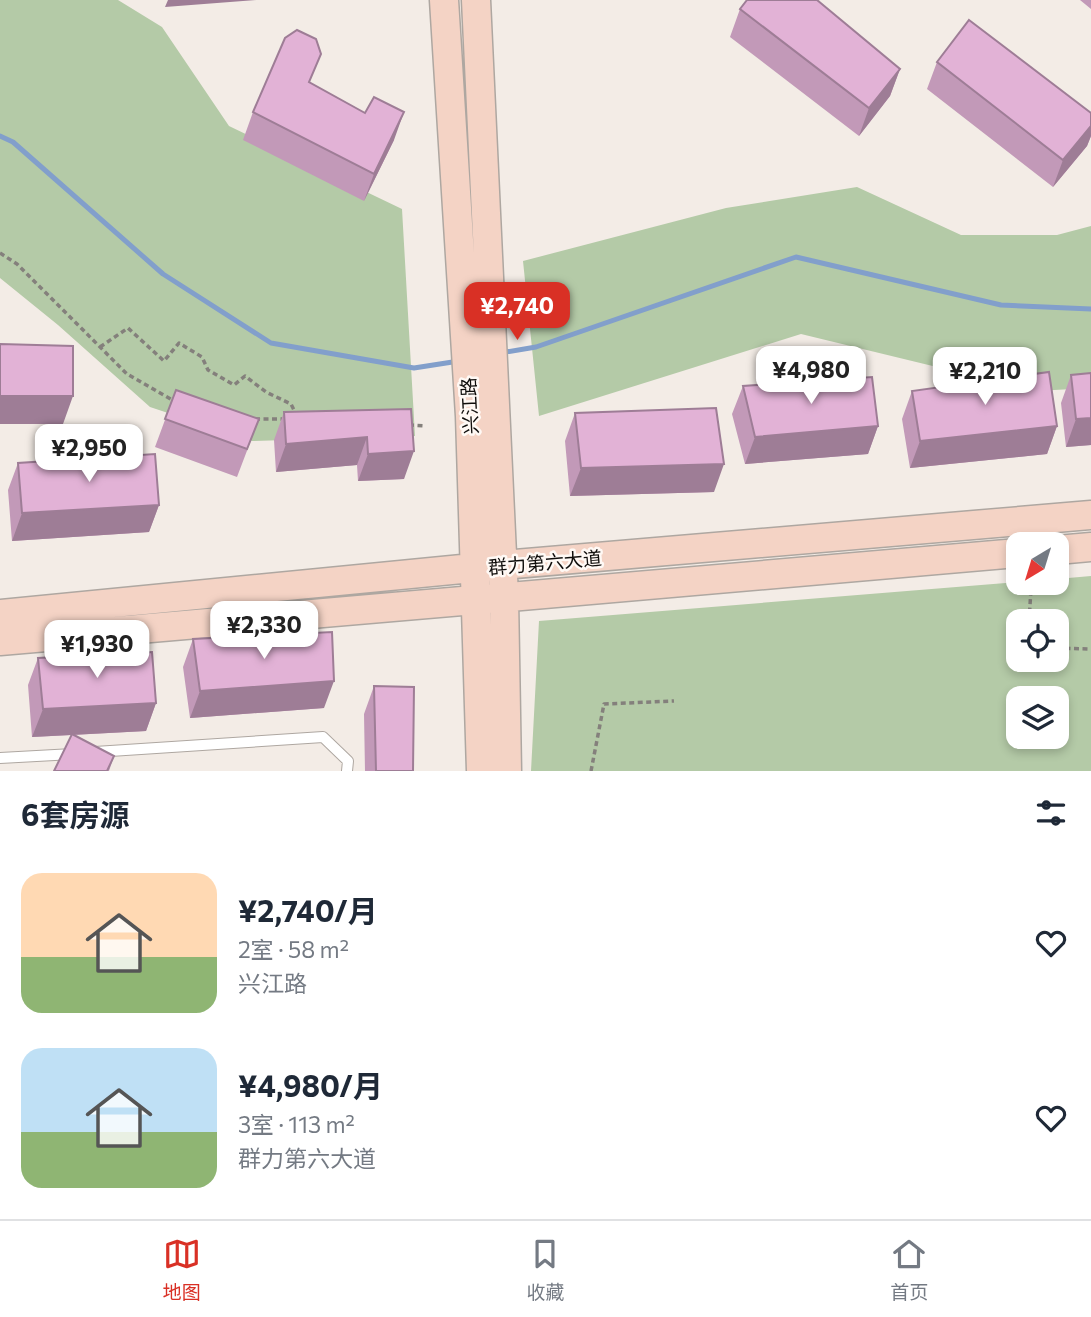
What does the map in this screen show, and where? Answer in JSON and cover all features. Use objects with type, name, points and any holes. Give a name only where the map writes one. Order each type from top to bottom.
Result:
[{"type":"main road","name":"兴江路","points":[[444,0],[460,269],[484,417],[503,565],[491,597],[481,771]]},
{"type":"main road","name":"兴江路","points":[[476,0],[488,267],[484,417],[474,568],[491,597],[507,771]]},
{"type":"main road","name":"群力第六大道","points":[[0,614],[503,565],[1091,515]]},
{"type":"main road","points":[[1069,549],[1091,547]]},
{"type":"main road","name":"群力第六大道","points":[[0,640],[1006,554]]},
{"type":"lane","points":[[0,758],[323,737],[348,761],[348,771]]},
{"type":"path","points":[[0,253],[17,264],[127,374],[174,401],[187,405]]},
{"type":"path","points":[[100,347],[128,328],[164,361],[179,344],[202,357],[208,370],[234,384],[245,376],[266,392],[291,404],[298,420],[250,419]]},
{"type":"path","points":[[400,425],[425,426]]},
{"type":"path","points":[[1069,647],[1091,649]]},
{"type":"path","points":[[591,771],[604,704],[674,701]]},
{"type":"green space","points":[[0,0],[118,0],[162,27],[229,126],[402,209],[415,436],[252,441],[150,407],[58,325],[0,278]]},
{"type":"green space","points":[[857,187],[961,235],[1057,235],[1091,226],[1091,388],[1036,391],[801,334],[539,416],[523,261],[726,208]]},
{"type":"green space","points":[[1091,576],[1091,771],[531,771],[539,621],[1006,583],[1006,595],[1069,595],[1069,578]]},
{"type":"building","points":[[747,0],[817,0],[900,69],[869,108],[740,9]]},
{"type":"building","points":[[969,20],[1091,113],[1091,126],[1063,160],[937,62]]},
{"type":"building","points":[[297,30],[316,39],[321,54],[309,82],[365,113],[374,97],[404,112],[374,174],[253,112],[285,38]]},
{"type":"building","points":[[0,344],[73,346],[73,396],[0,396]]},
{"type":"building","points":[[1049,372],[1057,426],[920,441],[912,391]]},
{"type":"building","points":[[1091,373],[1091,418],[1076,419],[1071,375]]},
{"type":"building","points":[[872,377],[878,426],[755,437],[743,386]]},
{"type":"building","points":[[176,390],[259,419],[247,449],[165,419]]},
{"type":"building","points":[[716,408],[724,464],[581,468],[575,413]]},
{"type":"building","points":[[411,409],[414,451],[368,454],[367,437],[286,444],[284,412]]},
{"type":"building","points":[[155,454],[159,505],[22,513],[18,463]]},
{"type":"building","points":[[332,632],[334,681],[200,691],[193,639]]},
{"type":"building","points":[[152,652],[156,703],[43,709],[38,658]]},
{"type":"building","points":[[374,686],[414,687],[413,771],[376,771]]},
{"type":"building","points":[[72,734],[114,756],[107,771],[54,771]]},
{"type":"waterway","points":[[0,136],[13,142],[163,274],[271,343],[414,368],[459,361]]},
{"type":"waterway","points":[[500,353],[536,347],[796,257],[1001,305],[1091,309]]}]
